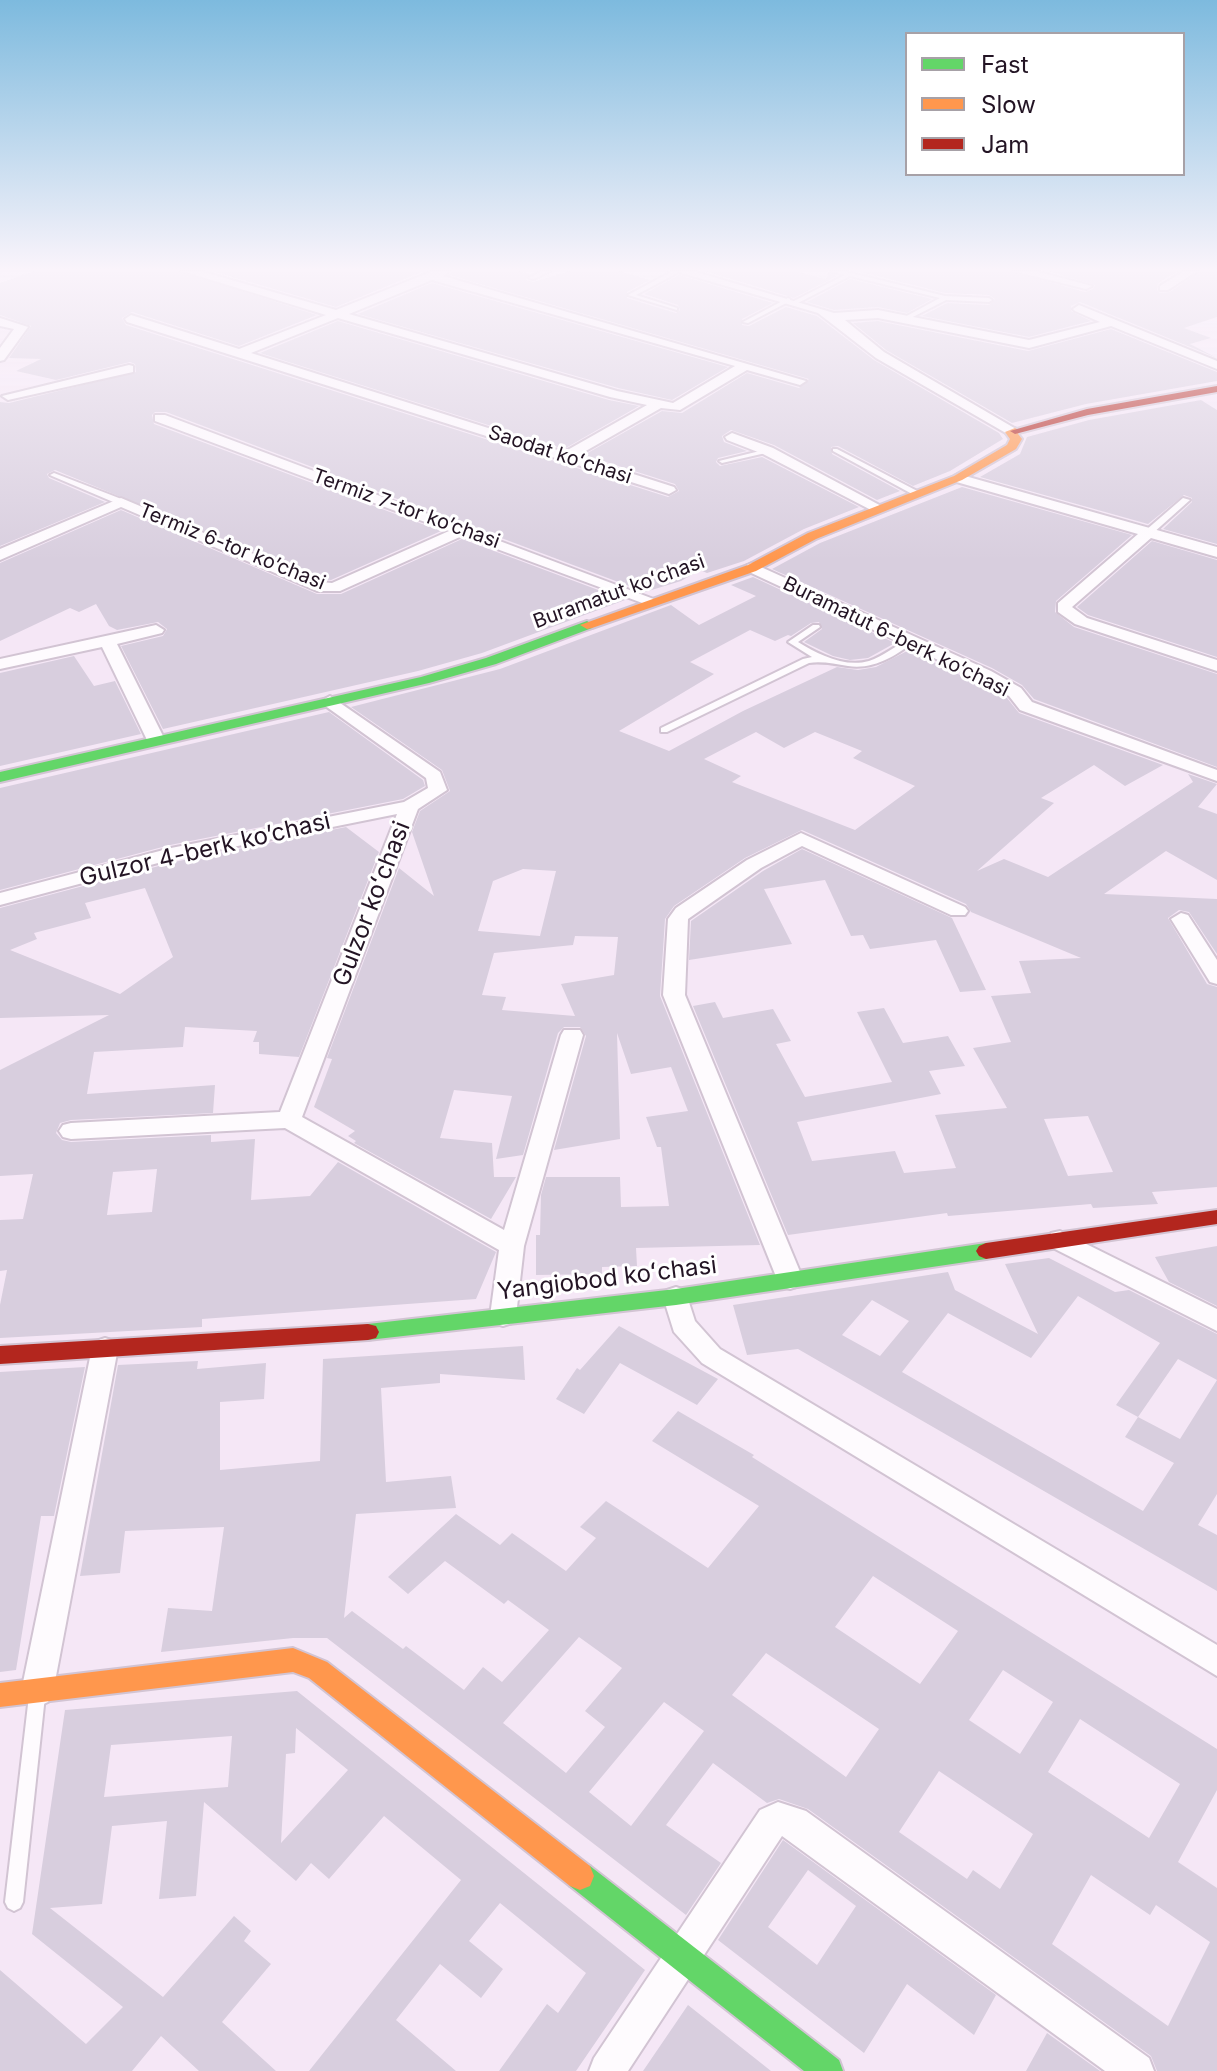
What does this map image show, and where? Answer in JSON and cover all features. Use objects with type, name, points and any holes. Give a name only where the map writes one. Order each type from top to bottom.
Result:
[{"type":"street","name":"Saodat koʻchasi","points":[[287,368],[669,490]]},
{"type":"street","points":[[523,368],[615,394],[679,406],[742,368]]},
{"type":"street","points":[[751,368],[800,381]]},
{"type":"street","points":[[902,368],[1011,432],[1087,412],[1217,389]]},
{"type":"street","points":[[3,395],[129,369]]},
{"type":"street","points":[[566,457],[660,403]]},
{"type":"street","name":"Termiz 7-tor koʼchasi","points":[[160,418],[651,601]]},
{"type":"street","name":"Buramatut koʻchasi","points":[[0,777],[491,661],[651,601],[752,568],[812,536],[958,478],[1012,447],[1016,439],[1011,432]]},
{"type":"street","points":[[732,437],[768,451],[878,508]]},
{"type":"street","points":[[958,478],[1217,552]]},
{"type":"street","name":"Termiz 6-tor koʼchasi","points":[[0,555],[121,502],[326,588],[348,584],[463,530]]},
{"type":"street","points":[[1149,532],[1064,606],[1066,612],[1081,621],[1217,666]]},
{"type":"street","name":"Buramatut 6-berk koʼchasi","points":[[752,568],[1015,692],[1026,706],[1217,776]]},
{"type":"street","points":[[0,664],[156,630]]},
{"type":"street","points":[[107,641],[156,740]]},
{"type":"street","name":"Gulzor koʻchasi","points":[[289,1120],[410,806],[438,790],[434,776],[330,701]]},
{"type":"street","name":"Gulzor 4-berk koʼchasi","points":[[0,899],[171,854],[410,806]]},
{"type":"street","points":[[790,1279],[674,995],[678,919],[683,912],[754,864],[801,839],[958,911]]},
{"type":"street","points":[[1181,919],[1217,977]]},
{"type":"street","points":[[503,1316],[512,1246],[572,1035]]},
{"type":"street","points":[[71,1131],[289,1120],[512,1246]]},
{"type":"street","name":"Yangiobod koʻchasi","points":[[0,1355],[320,1337],[676,1297],[1217,1217]]},
{"type":"street","points":[[1060,1240],[1217,1321]]},
{"type":"street","points":[[676,1297],[683,1325],[711,1356],[1217,1662]]},
{"type":"street","points":[[37,1692],[105,1348]]},
{"type":"street","points":[[0,1695],[293,1660],[318,1670],[828,2071]]},
{"type":"street","points":[[607,2071],[772,1822],[786,1818],[1136,2071]]},
{"type":"lane","points":[[835,450],[917,493]]},
{"type":"lane","points":[[722,461],[768,451]]},
{"type":"lane","points":[[54,475],[121,502]]},
{"type":"lane","points":[[1149,532],[1186,500]]},
{"type":"lane","points":[[816,627],[792,642],[818,657],[844,663],[870,663],[911,641]]},
{"type":"lane","points":[[664,730],[818,657]]},
{"type":"lane","points":[[14,1902],[37,1692]]},
{"type":"building","points":[[23,368],[107,368],[56,380],[16,371]]},
{"type":"building","points":[[135,368],[260,368],[668,497],[679,491],[675,484],[584,455],[662,411],[682,413],[747,373],[799,388],[809,379],[770,368],[887,368],[999,433],[1003,439],[950,471],[913,486],[838,446],[831,447],[832,454],[900,491],[877,500],[774,445],[731,430],[722,436],[724,442],[747,451],[718,458],[716,462],[720,466],[762,457],[859,507],[804,529],[744,561],[707,573],[700,570],[681,581],[645,592],[166,412],[155,412],[152,415],[154,424],[441,531],[331,580],[321,579],[55,470],[47,474],[49,478],[105,502],[0,546],[0,402],[9,403],[136,372]]},
{"type":"building","points":[[306,368],[498,368],[639,406],[564,449]]},
{"type":"building","points":[[546,368],[727,368],[672,400]]},
{"type":"building","points":[[916,368],[1206,368],[1217,372],[1217,381],[1086,404],[1012,423]]},
{"type":"building","points":[[1201,400],[1217,410],[1217,544],[1163,529],[1192,502],[1192,498],[1184,495],[1148,524],[980,477],[1020,454],[1027,437],[1089,420]]},
{"type":"building","points":[[962,487],[1132,535],[1056,601],[1055,612],[1074,627],[1217,674],[1217,767],[1034,699],[1022,685],[992,668],[772,569],[820,543]]},
{"type":"building","points":[[121,510],[317,594],[341,594],[462,539],[625,600],[482,653],[418,671],[163,729],[121,646],[163,636],[167,629],[158,622],[117,630],[109,626],[96,604],[79,612],[70,608],[0,641],[0,563]]},
{"type":"building","points":[[1152,541],[1217,560],[1217,657],[1088,615],[1077,607]]},
{"type":"building","points":[[753,577],[895,643],[868,658],[850,660],[833,656],[804,642],[822,629],[819,622],[775,641],[750,630],[690,662],[714,674],[619,731],[669,751],[743,711],[837,667],[858,670],[876,667],[909,650],[1007,698],[1019,713],[1163,765],[1125,786],[1094,765],[1041,798],[1054,803],[977,871],[1004,859],[1048,877],[1193,782],[1188,774],[1217,784],[1198,807],[1217,814],[1217,880],[1166,851],[1104,894],[1217,899],[1217,954],[1189,912],[1179,910],[1168,918],[1207,984],[1217,987],[1217,1187],[1152,1192],[1158,1204],[1093,1208],[1091,1204],[948,1216],[947,1213],[788,1235],[693,1006],[715,1002],[723,1018],[773,1009],[791,1041],[776,1044],[805,1097],[892,1082],[857,1012],[884,1008],[903,1043],[948,1036],[965,1066],[929,1071],[941,1094],[797,1122],[812,1161],[895,1151],[904,1173],[956,1168],[935,1115],[1007,1108],[973,1048],[1011,1042],[991,996],[1031,993],[1019,961],[1081,958],[971,912],[966,904],[802,830],[745,858],[674,906],[665,919],[660,996],[760,1245],[636,1248],[637,1266],[602,1267],[602,1274],[536,1275],[536,1235],[540,1235],[541,1195],[546,1177],[620,1177],[621,1207],[669,1206],[661,1147],[657,1147],[646,1117],[688,1111],[671,1067],[631,1074],[617,1033],[620,1139],[554,1150],[586,1036],[580,1027],[564,1027],[558,1033],[523,1155],[496,1159],[512,1096],[454,1090],[440,1138],[492,1143],[494,1177],[516,1177],[491,1219],[354,1143],[356,1141],[348,1136],[355,1131],[314,1107],[332,1059],[327,1058],[399,868],[434,896],[412,832],[420,811],[450,791],[442,770],[351,707],[500,669],[671,605],[699,625],[756,596],[731,585]],"holes":[[[756,732],[784,748],[815,732],[862,751],[853,758],[915,786],[855,830],[732,782],[741,776],[704,759]],[[523,869],[556,871],[540,936],[478,931],[493,881]],[[575,936],[618,937],[614,975],[561,984],[575,1016],[502,1010],[506,997],[482,995],[494,953],[573,945]],[[1088,1116],[1113,1172],[1068,1176],[1044,1119]]]},
{"type":"building","points":[[74,656],[94,686],[115,681],[141,734],[0,766],[0,673]]},
{"type":"building","points":[[329,712],[423,780],[425,786],[403,799],[170,845],[0,890],[0,788]]},
{"type":"building","points":[[346,827],[379,852],[299,1057],[259,1054],[259,1042],[253,1042],[257,1031],[185,1027],[183,1047],[94,1052],[87,1094],[215,1085],[213,1113],[71,1120],[60,1123],[56,1133],[62,1140],[71,1142],[211,1135],[211,1142],[255,1139],[251,1200],[310,1196],[338,1162],[496,1252],[476,1299],[202,1319],[202,1327],[0,1338],[0,1305],[7,1270],[0,1271],[0,1220],[23,1219],[33,1174],[0,1176],[0,1070],[109,1015],[0,1018],[0,908],[174,862]],"holes":[[[145,888],[173,957],[120,994],[10,950],[37,939],[34,933],[91,918],[85,903]],[[157,1169],[152,1212],[107,1215],[113,1172]]]},
{"type":"building","points":[[802,849],[952,918],[986,990],[960,992],[936,940],[870,949],[863,935],[851,936],[825,880],[764,889],[792,944],[689,960],[691,921],[763,871]]},
{"type":"building","points":[[1217,1246],[1217,1306],[1169,1282],[1155,1257]]},
{"type":"building","points":[[1049,1258],[1115,1292],[1129,1290],[1217,1334],[1217,1380],[1217,1494],[1198,1525],[1217,1535],[1217,1591],[798,1349],[747,1355],[733,1305],[948,1272],[955,1290],[1038,1334],[1005,1264]],"holes":[[[1078,1296],[1160,1343],[1116,1405],[1138,1417],[1125,1437],[1174,1463],[1143,1511],[902,1372],[948,1313],[1031,1358]],[[872,1300],[909,1321],[880,1356],[842,1335]],[[1178,1359],[1217,1380],[1180,1439],[1138,1417]]]},
{"type":"building","points":[[619,1326],[718,1379],[697,1405],[620,1363],[584,1414],[556,1399],[577,1368],[580,1370]]},
{"type":"building","points":[[523,1346],[525,1380],[440,1374],[440,1383],[381,1388],[386,1482],[451,1476],[456,1508],[356,1514],[344,1618],[352,1611],[403,1649],[406,1646],[464,1690],[483,1667],[502,1682],[549,1630],[508,1600],[504,1604],[445,1561],[408,1594],[388,1577],[456,1514],[500,1545],[512,1533],[566,1571],[596,1538],[580,1527],[606,1501],[708,1568],[759,1506],[652,1441],[678,1411],[754,1455],[752,1457],[1217,1749],[1217,1790],[1178,1862],[1217,1888],[1217,2071],[1157,2071],[1151,2056],[808,1809],[779,1799],[767,1803],[713,1763],[666,1825],[721,1863],[686,1915],[327,1638],[293,1638],[161,1652],[168,1608],[212,1611],[224,1527],[125,1531],[120,1573],[80,1576],[118,1365],[198,1361],[197,1369],[266,1363],[264,1399],[220,1402],[220,1470],[320,1461],[323,1359]],"holes":[[[873,1576],[958,1631],[920,1684],[835,1627]],[[579,1637],[622,1668],[585,1711],[605,1727],[566,1773],[503,1723]],[[766,1653],[879,1729],[846,1777],[732,1695]],[[1003,1670],[1053,1702],[1020,1754],[969,1720]],[[664,1702],[704,1731],[631,1826],[589,1792]],[[1080,1719],[1180,1784],[1149,1838],[1048,1772]],[[939,1771],[1033,1834],[1000,1889],[973,1870],[967,1879],[899,1832]],[[1091,1875],[1150,1915],[1156,1905],[1210,1942],[1168,2026],[1052,1944]]]},
{"type":"building","points":[[85,1367],[54,1516],[41,1516],[16,1670],[0,1672],[0,1372]]},
{"type":"building","points":[[297,1691],[645,1970],[576,2071],[499,2071],[547,2004],[558,2013],[586,1973],[500,1903],[469,1941],[503,1969],[481,1998],[440,1964],[396,2020],[456,2071],[309,2071],[461,1880],[384,1816],[329,1879],[311,1863],[296,1881],[204,1802],[196,1896],[159,1899],[167,1821],[112,1826],[102,1904],[50,1908],[163,1997],[234,1916],[251,1931],[244,1941],[271,1964],[222,2022],[276,2071],[199,2071],[161,2036],[132,2071],[0,2071],[0,1970],[86,2044],[123,2007],[32,1934],[65,1710]],"holes":[[[296,1728],[348,1770],[281,1843],[286,1754],[295,1753]],[[232,1736],[228,1787],[104,1797],[111,1745]]]},
{"type":"building","points":[[783,1840],[996,1995],[974,2035],[907,1984],[864,2053],[718,1940]],"holes":[[[808,1870],[856,1906],[817,1965],[768,1927]]]},
{"type":"building","points":[[688,2005],[771,2071],[643,2071]]},
{"type":"building","points":[[1047,2033],[1100,2071],[1026,2071]]},
{"type":"traffic: fast","points":[[0,777],[424,680],[491,661],[587,625]]},
{"type":"traffic: fast","points":[[368,1332],[676,1297],[986,1251]]},
{"type":"traffic: fast","points":[[580,1876],[828,2071]]},
{"type":"traffic: slow","points":[[587,625],[752,568],[812,536],[958,478],[1012,447],[1016,439],[1011,432],[1015,431]]},
{"type":"traffic: slow","points":[[0,1695],[293,1660],[318,1670],[580,1876]]},
{"type":"traffic: jam","points":[[1015,431],[1087,412],[1217,389]]},
{"type":"traffic: jam","points":[[986,1251],[1217,1217]]},
{"type":"traffic: jam","points":[[0,1355],[368,1332]]}]
